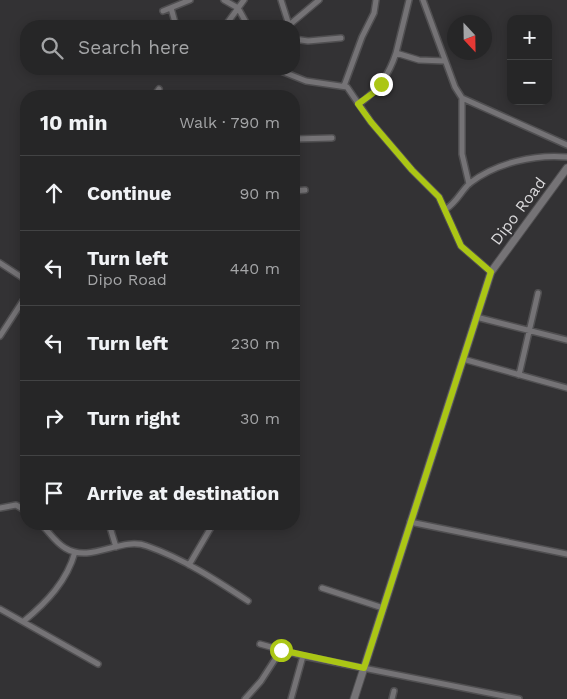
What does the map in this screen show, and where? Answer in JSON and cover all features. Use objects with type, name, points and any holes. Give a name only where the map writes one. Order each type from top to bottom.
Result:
[{"type":"main road","name":"Dipo Road","points":[[354,699],[409,522],[428,470],[491,272],[567,168]]},
{"type":"street","points":[[163,11],[190,0]]},
{"type":"street","points":[[224,0],[238,8],[245,20]]},
{"type":"street","points":[[229,20],[244,0]]},
{"type":"street","points":[[281,0],[287,20]]},
{"type":"street","points":[[296,20],[319,0]]},
{"type":"street","points":[[344,86],[362,37],[374,13],[376,0]]},
{"type":"street","points":[[358,104],[373,93],[391,68],[409,0]]},
{"type":"street","points":[[423,0],[445,61],[462,98],[462,154],[469,184]]},
{"type":"street","points":[[172,8],[175,20]]},
{"type":"street","points":[[300,40],[341,38]]},
{"type":"street","points":[[396,54],[419,60],[445,61]]},
{"type":"street","points":[[291,75],[328,86],[344,86],[351,91],[371,122],[412,170],[439,197],[461,246],[491,272]]},
{"type":"street","points":[[462,98],[567,145]]},
{"type":"street","points":[[300,140],[332,138]]},
{"type":"street","points":[[446,209],[457,200],[469,184],[506,165],[540,156],[567,156]]},
{"type":"street","points":[[300,190],[305,190]]},
{"type":"street","points":[[0,263],[20,276]]},
{"type":"street","points":[[520,375],[538,293]]},
{"type":"street","points":[[0,336],[20,305]]},
{"type":"street","points":[[476,318],[567,340]]},
{"type":"street","points":[[463,359],[567,388]]},
{"type":"street","points":[[0,508],[16,505],[20,507]]},
{"type":"street","points":[[409,522],[567,554]]},
{"type":"street","points":[[47,530],[61,545],[75,552],[87,553],[137,543],[147,545],[189,565],[248,600]]},
{"type":"street","points":[[111,530],[116,546]]},
{"type":"street","points":[[189,565],[209,530]]},
{"type":"street","points":[[24,621],[44,604],[64,579],[71,567],[75,552]]},
{"type":"street","points":[[322,588],[383,608]]},
{"type":"street","points":[[0,609],[98,664]]},
{"type":"street","points":[[260,644],[303,656],[519,699]]},
{"type":"street","points":[[245,699],[261,681],[281,650]]},
{"type":"street","points":[[291,699],[303,656]]},
{"type":"street","points":[[392,699],[394,691]]},
{"type":"route","points":[[281,650],[364,668],[409,522],[428,470],[491,272],[461,246],[439,197],[412,170],[358,104],[373,93],[381,84]]}]
